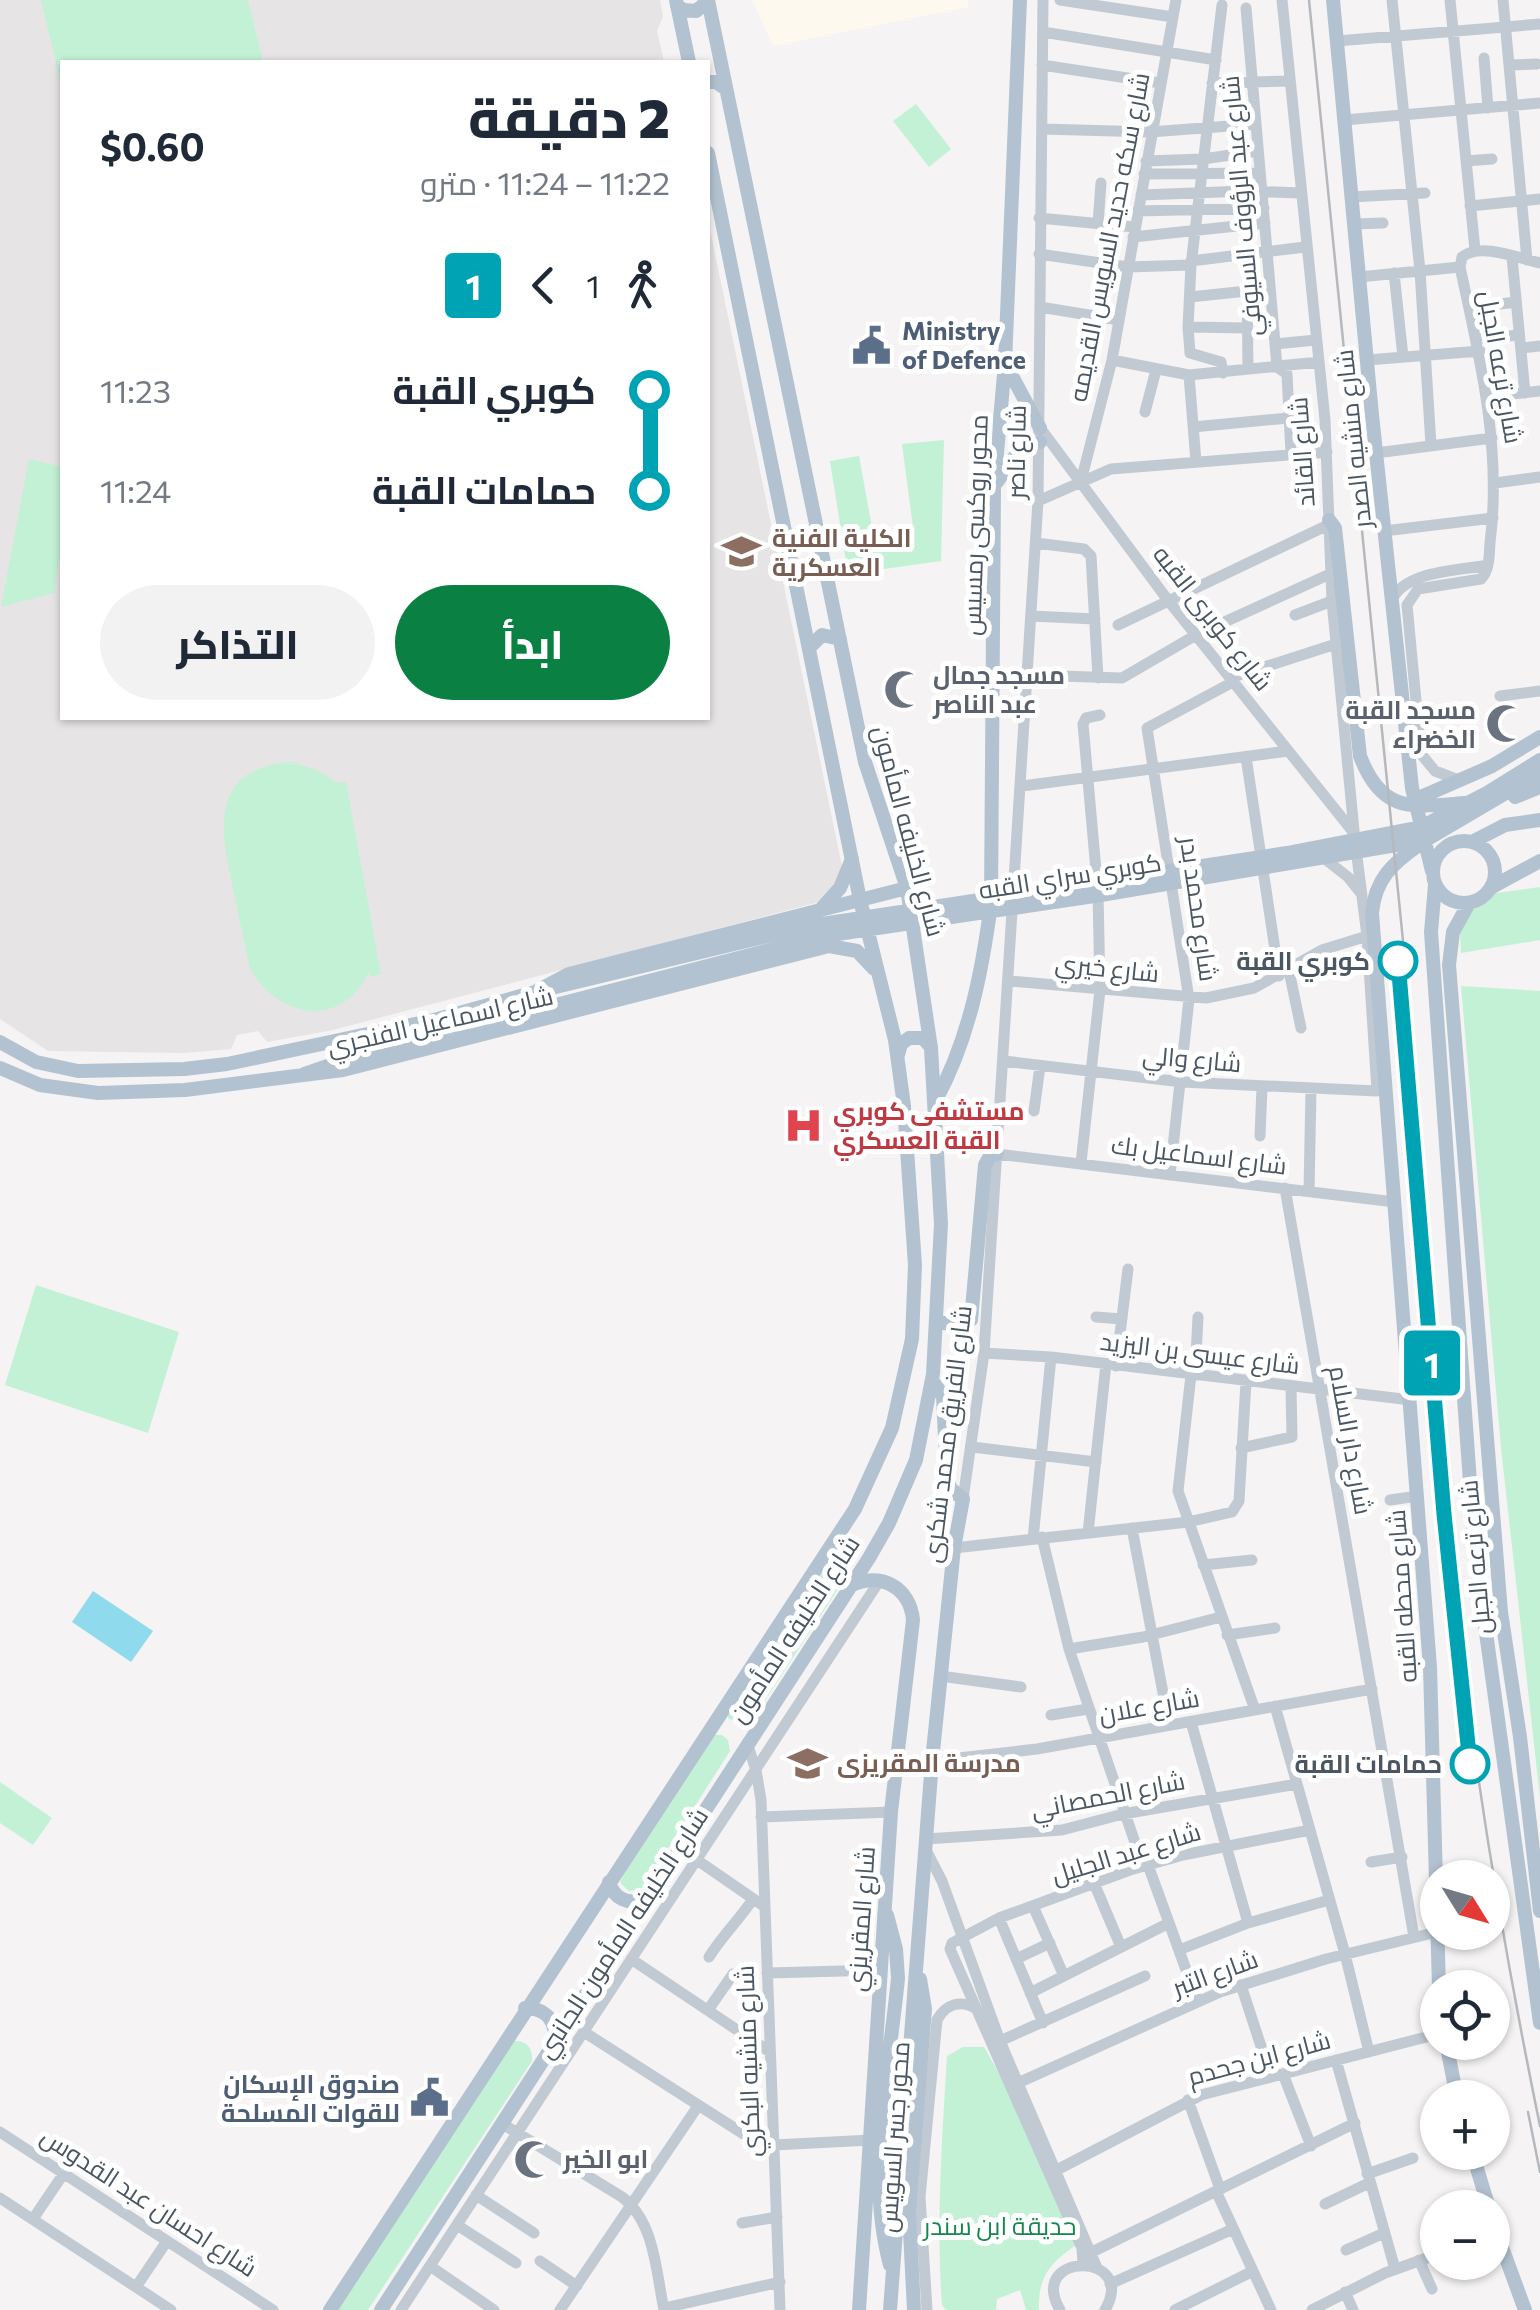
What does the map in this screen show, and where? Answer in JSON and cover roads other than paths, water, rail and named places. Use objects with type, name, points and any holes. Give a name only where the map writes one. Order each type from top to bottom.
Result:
[{"type":"main road","name":"محور روكسى رمسيس","points":[[934,1102],[970,1015],[982,972],[991,904],[994,487],[1005,363],[1020,0]]},
{"type":"main road","name":"شارع منشيه الصدر","points":[[1333,0],[1414,800],[1434,878]]},
{"type":"main road","points":[[677,3],[684,10],[696,11],[708,1]]},
{"type":"main road","name":"شارع الخليفه المأمون","points":[[381,2310],[889,1522],[921,1440],[932,1380],[938,1322],[940,1198],[931,1048],[906,888],[869,776],[708,1]]},
{"type":"main road","points":[[677,3],[689,60]]},
{"type":"main road","points":[[710,82],[726,89]]},
{"type":"main road","name":"شارع الخليفه المأمون","points":[[330,2310],[854,1509],[886,1442],[907,1369],[915,1294],[910,1168],[898,1058],[860,900],[710,162]]},
{"type":"main road","points":[[994,487],[1012,458],[1040,435],[1005,363]]},
{"type":"main road","points":[[1329,523],[1335,528],[1360,756],[1374,786],[1401,805],[1471,802]]},
{"type":"main road","points":[[796,582],[813,586],[827,576]]},
{"type":"main road","points":[[809,648],[822,634],[840,639]]},
{"type":"main road","points":[[1414,800],[1461,781],[1540,737]]},
{"type":"main road","name":"كوبري سراي القبه","points":[[536,992],[833,922],[1344,844],[1421,828],[1540,760]]},
{"type":"main road","name":"كوبري سراي القبه","points":[[304,1074],[824,936],[1426,840],[1540,772]]},
{"type":"main road","points":[[1490,805],[1540,787]]},
{"type":"main road","points":[[1438,791],[1437,809],[1452,844]]},
{"type":"main road","points":[[1472,842],[1492,860],[1495,874],[1491,887],[1482,898],[1469,903],[1449,900],[1434,878],[1440,852],[1452,844],[1472,842],[1505,825],[1540,820]]},
{"type":"main road","name":"شارع محطه القبه","points":[[1426,840],[1387,870],[1376,890],[1372,913],[1430,1667],[1435,1860]]},
{"type":"main road","points":[[818,912],[840,888],[852,858]]},
{"type":"main road","points":[[1491,887],[1540,861]]},
{"type":"main road","name":"شارع ترعه الجبل","points":[[1434,878],[1431,920],[1449,1052],[1485,1399],[1501,1612],[1517,1720],[1540,2023]]},
{"type":"main road","name":"شارع اسماعيل الفنجري","points":[[0,1042],[36,1062],[67,1070],[195,1068],[249,1061],[341,1042],[536,992],[569,974],[906,888]]},
{"type":"main road","name":"شارع ترعه الجبل","points":[[1469,903],[1456,924],[1450,949],[1449,1052],[1475,1553],[1530,1893],[1540,1911]]},
{"type":"main road","points":[[796,918],[809,932],[806,950]]},
{"type":"main road","name":"شارع اسماعيل الفنجري","points":[[0,1068],[40,1085],[98,1092],[204,1088],[368,1066],[829,946],[848,948],[864,957],[876,972]]},
{"type":"main road","points":[[618,972],[616,987],[624,1000]]},
{"type":"main road","points":[[898,1058],[901,1044],[909,1038],[923,1038],[931,1048]]},
{"type":"main road","points":[[938,1322],[964,1326],[971,1320],[985,1164],[990,1156],[998,1154]]},
{"type":"main road","points":[[932,1380],[943,1396],[947,1480],[963,1499]]},
{"type":"main road","points":[[1465,1400],[1485,1399]]},
{"type":"main road","name":"شارع الفريق محمد شكرى","points":[[916,1969],[940,1676],[963,1499]]},
{"type":"main road","points":[[850,1587],[864,1580],[880,1580]]},
{"type":"main road","name":"شارع المقريزي","points":[[859,2310],[884,1910],[912,1613],[902,1591],[880,1580]]},
{"type":"main road","points":[[1501,1724],[1517,1720]]},
{"type":"main road","points":[[609,1882],[622,1900],[644,1900]]},
{"type":"main road","name":"محور جسر السويس","points":[[884,1910],[896,1949],[898,1978],[878,2170],[884,2237],[901,2310]]},
{"type":"main road","points":[[890,2310],[916,1969]]},
{"type":"main road","name":"محور جسر السويس","points":[[914,2310],[909,2259],[911,2186],[925,2009],[916,1969]]},
{"type":"main road","points":[[525,2008],[538,2009],[548,2016],[555,2038]]},
{"type":"main road","points":[[1510,2271],[1525,2310]]},
{"type":"street","name":"شارع ناصر","points":[[1015,905],[1038,501],[1043,0]]},
{"type":"street","points":[[1060,0],[1137,6],[1172,17]]},
{"type":"street","name":"شارع سكه حديد السويس القديمه","points":[[1081,481],[1120,320],[1176,0]]},
{"type":"street","name":"شارع القائد","points":[[1282,0],[1327,452],[1332,602],[1354,837],[1364,901]]},
{"type":"street","points":[[1392,0],[1420,271],[1431,444]]},
{"type":"street","points":[[1450,0],[1475,250]]},
{"type":"street","points":[[1503,0],[1522,201],[1533,262]]},
{"type":"street","points":[[1222,6],[1191,263],[1188,327],[1189,351],[1221,362],[1223,373]]},
{"type":"street","name":"شارع عبد الرؤوف السيوفي","points":[[1246,8],[1275,344],[1278,367],[1286,372],[1292,454]]},
{"type":"street","points":[[1337,41],[1540,24]]},
{"type":"street","points":[[1043,32],[1216,60]]},
{"type":"street","points":[[1484,58],[1488,108]]},
{"type":"street","points":[[1509,66],[1537,64]]},
{"type":"street","points":[[1042,65],[1160,84]]},
{"type":"street","points":[[1212,83],[1290,81]]},
{"type":"street","points":[[1344,120],[1540,103]]},
{"type":"street","points":[[1042,129],[1150,132],[1256,124]]},
{"type":"street","points":[[1145,167],[1258,151]]},
{"type":"street","points":[[1466,160],[1492,158]]},
{"type":"street","points":[[1145,167],[1201,173],[1260,173]]},
{"type":"street","points":[[1098,224],[1101,183]]},
{"type":"street","points":[[1246,191],[1248,369]]},
{"type":"street","points":[[1140,196],[1301,192]]},
{"type":"street","points":[[1351,196],[1425,192]]},
{"type":"street","points":[[1470,206],[1540,200]]},
{"type":"street","points":[[1138,210],[1264,208]]},
{"type":"street","points":[[1039,218],[1134,232],[1265,222]]},
{"type":"street","points":[[1354,224],[1383,223]]},
{"type":"street","points":[[1039,254],[1128,267],[1191,263],[1306,247]]},
{"type":"street","name":"شارع ترعه الجبل","points":[[1461,781],[1435,771],[1421,754],[1407,605],[1412,594],[1422,587],[1481,579],[1488,565],[1493,518],[1492,438],[1488,397],[1460,267],[1465,253],[1475,250],[1533,262]]},
{"type":"street","points":[[1512,257],[1525,393]]},
{"type":"street","points":[[1359,276],[1460,267]]},
{"type":"street","points":[[1394,273],[1403,356]]},
{"type":"street","points":[[1190,298],[1248,290]]},
{"type":"street","points":[[1469,308],[1516,302]]},
{"type":"street","points":[[1040,307],[1120,320]]},
{"type":"street","points":[[1188,327],[1273,319]]},
{"type":"street","points":[[1275,344],[1316,340]]},
{"type":"street","points":[[1367,360],[1478,345],[1520,342],[1540,346]]},
{"type":"street","points":[[1112,360],[1189,375],[1318,362]]},
{"type":"street","points":[[1146,412],[1156,370]]},
{"type":"street","points":[[1189,375],[1196,462]]},
{"type":"street","points":[[1488,397],[1540,391]]},
{"type":"street","points":[[1193,427],[1289,418]]},
{"type":"street","name":"شارع كوبرى القبه","points":[[1040,435],[1081,481],[1167,599],[1354,837]]},
{"type":"street","points":[[1376,453],[1492,438]]},
{"type":"street","points":[[1038,501],[1111,469],[1327,452]]},
{"type":"street","points":[[1494,483],[1540,476]]},
{"type":"street","points":[[1384,531],[1493,518]]},
{"type":"street","points":[[1118,625],[1329,523]]},
{"type":"street","points":[[1036,543],[1090,553],[1098,678]]},
{"type":"street","points":[[1392,600],[1400,587],[1414,579],[1488,565]]},
{"type":"street","points":[[1028,675],[1126,676],[1196,635],[1330,574]]},
{"type":"street","points":[[1295,615],[1332,602]]},
{"type":"street","points":[[1031,616],[1095,619]]},
{"type":"street","points":[[1232,680],[1336,644]]},
{"type":"street","name":"شارع محمد بدر","points":[[1170,1175],[1189,999],[1148,726],[1232,680]]},
{"type":"street","points":[[1500,696],[1540,690]]},
{"type":"street","points":[[1081,1163],[1100,990],[1098,893],[1083,722],[1100,715]]},
{"type":"street","points":[[1022,786],[1288,751]]},
{"type":"street","points":[[1246,757],[1262,868],[1284,974],[1301,1028]]},
{"type":"street","points":[[1015,905],[1325,859],[1344,851],[1354,837]]},
{"type":"street","points":[[1325,859],[1348,876],[1364,901],[1367,936]]},
{"type":"street","name":"شارع الفريق محمد شكرى","points":[[963,1499],[984,1353],[1015,905]]},
{"type":"street","name":"شارع خيري","points":[[1009,980],[1189,999],[1232,995],[1284,974],[1322,950],[1367,936]]},
{"type":"street","name":"شارع والي","points":[[1004,1060],[1182,1082],[1376,1091],[1367,936]]},
{"type":"street","points":[[1034,1111],[1040,1066]]},
{"type":"street","points":[[1260,1136],[1262,1088]]},
{"type":"street","points":[[1309,1191],[1312,1090]]},
{"type":"street","name":"شارع اسماعيل بك","points":[[998,1154],[1395,1202]]},
{"type":"street","name":"شارع دار السلام","points":[[1286,1188],[1414,1937]]},
{"type":"street","points":[[1088,1532],[1128,1270]]},
{"type":"street","points":[[1096,1316],[1122,1319]]},
{"type":"street","points":[[1198,1316],[1178,1491],[1255,1710]]},
{"type":"street","name":"شارع عيسى بن اليزيد","points":[[984,1353],[1051,1357],[1411,1400]]},
{"type":"street","points":[[1051,1357],[1037,1538],[1123,1814],[1197,2000]]},
{"type":"street","points":[[954,1548],[1188,1522],[1232,1512],[1238,1507],[1246,1382]]},
{"type":"street","points":[[1241,1448],[1292,1437],[1290,1388]]},
{"type":"street","points":[[972,1447],[1096,1462]]},
{"type":"street","points":[[1390,1500],[1418,1496]]},
{"type":"street","points":[[1132,1528],[1169,1726]]},
{"type":"street","points":[[1203,1565],[1252,1560]]},
{"type":"street","name":"شارع الخليفه المأمون الجانبي","points":[[401,2310],[880,1580]]},
{"type":"street","points":[[1069,1649],[1152,1635],[1221,1617]]},
{"type":"street","points":[[1227,1635],[1274,1628]]},
{"type":"street","points":[[940,1676],[1020,1687]]},
{"type":"street","name":"شارع علان","points":[[932,1761],[985,1757],[1372,1689]]},
{"type":"street","points":[[1275,1706],[1345,1954],[1368,2052]]},
{"type":"street","points":[[1051,1715],[1088,1709]]},
{"type":"street","points":[[1191,1722],[1248,1923]]},
{"type":"street","name":"شارع منشيه البكري","points":[[747,1743],[756,1770],[761,1814],[759,1903],[768,1974],[780,2310]]},
{"type":"street","name":"شارع الحمصاني","points":[[926,1843],[1062,1830],[1123,1814],[1297,1784]]},
{"type":"street","points":[[710,1799],[737,1798],[761,1814],[892,1812]]},
{"type":"street","name":"شارع عبد الجليل","points":[[961,1937],[999,1918],[1146,1865],[1310,1830]]},
{"type":"street","points":[[926,1843],[1082,2248],[1083,2264]]},
{"type":"street","points":[[1371,1862],[1402,1857]]},
{"type":"street","points":[[697,1860],[759,1903],[727,1929],[710,1957]]},
{"type":"street","points":[[1094,1883],[1121,1946]]},
{"type":"street","points":[[1179,1950],[1248,1923],[1329,1900]]},
{"type":"street","points":[[1033,1906],[1064,1976]]},
{"type":"street","points":[[999,1918],[1042,2023]]},
{"type":"street","points":[[1030,1993],[1169,1923]]},
{"type":"street","name":"شارع التبر","points":[[1018,2083],[1197,2000],[1345,1954],[1420,1936]]},
{"type":"street","points":[[961,1937],[954,1940],[950,1949],[1097,2268],[1110,2284],[1109,2308]]},
{"type":"street","points":[[1016,1958],[1050,1944]]},
{"type":"street","points":[[632,1959],[770,2052]]},
{"type":"street","points":[[768,1974],[880,1970]]},
{"type":"street","points":[[708,2010],[734,1974]]},
{"type":"street","points":[[1000,2041],[1146,1976]]},
{"type":"street","points":[[1240,1985],[1311,2146]]},
{"type":"street","points":[[927,2310],[920,2197],[937,2020],[942,2011],[955,2004],[976,2008]]},
{"type":"street","points":[[584,2032],[753,2140],[774,2144],[870,2140]]},
{"type":"street","name":"شارع ابن جحدم","points":[[1052,2173],[1188,2100],[1420,2039]]},
{"type":"street","points":[[1336,2060],[1395,2269]]},
{"type":"street","points":[[1188,2100],[1218,2190],[1270,2310]]},
{"type":"street","points":[[560,2310],[698,2106]]},
{"type":"street","points":[[501,2123],[632,2204],[647,2230],[664,2309],[715,2303],[780,2282]]},
{"type":"street","points":[[1092,2252],[1355,2124]]},
{"type":"street","name":"شارع احسان عبد القدوس","points":[[0,2132],[273,2310]]},
{"type":"street","points":[[1325,2204],[1368,2178],[1413,2158]]},
{"type":"street","points":[[33,2219],[64,2174]]},
{"type":"street","points":[[476,2195],[534,2233]]},
{"type":"street","points":[[0,2198],[170,2310]]},
{"type":"street","points":[[742,2223],[777,2217]]},
{"type":"street","points":[[457,2225],[516,2263]]},
{"type":"street","points":[[1110,2284],[1234,2230]]},
{"type":"street","points":[[1346,2250],[1384,2233]]},
{"type":"street","points":[[136,2287],[167,2241]]},
{"type":"street","points":[[1312,2310],[1419,2260],[1432,2289]]},
{"type":"street","points":[[540,2261],[577,2286]]},
{"type":"street","points":[[1060,2310],[1054,2291],[1058,2277],[1069,2267],[1083,2264],[1097,2268]]},
{"type":"street","points":[[430,2266],[494,2310]]},
{"type":"street","points":[[1175,2310],[1253,2271]]},
{"type":"street","points":[[1345,2292],[1354,2310]]},
{"type":"water","points":[[93,1591],[153,1631],[131,1662],[72,1622]]},
{"type":"railway","points":[[1309,0],[1405,961],[1462,1656],[1496,1891],[1540,2126]]},
{"type":"railway","points":[[1528,2112],[1540,2172]]},
{"type":"metro line","name":"1","points":[[1398,961],[1444,1514],[1470,1764]]},
{"type":"place","name":"Ministry of Defence","points":[[872,345]]},
{"type":"place","name":"الكلية الفنية العسكرية","points":[[742,552]]},
{"type":"place","name":"مسجد جمال عبد الناصر","points":[[903,689]]},
{"type":"place","name":"مسجد القبة الخضراء","points":[[1506,724]]},
{"type":"place","name":"كوبري القبة","points":[[1398,961]]},
{"type":"place","name":"مستشفى كوبري القبة العسكري","points":[[803,1125]]},
{"type":"place","name":"مدرسة المقريزى","points":[[807,1763]]},
{"type":"place","name":"حمامات القبة","points":[[1470,1764]]},
{"type":"place","name":"صندوق الإسكان للقوات المسلحة","points":[[430,2098]]},
{"type":"place","name":"ابو الخير","points":[[533,2159]]},
{"type":"park label","name":"حديقة ابن سندر","points":[[1000,2226]]}]
